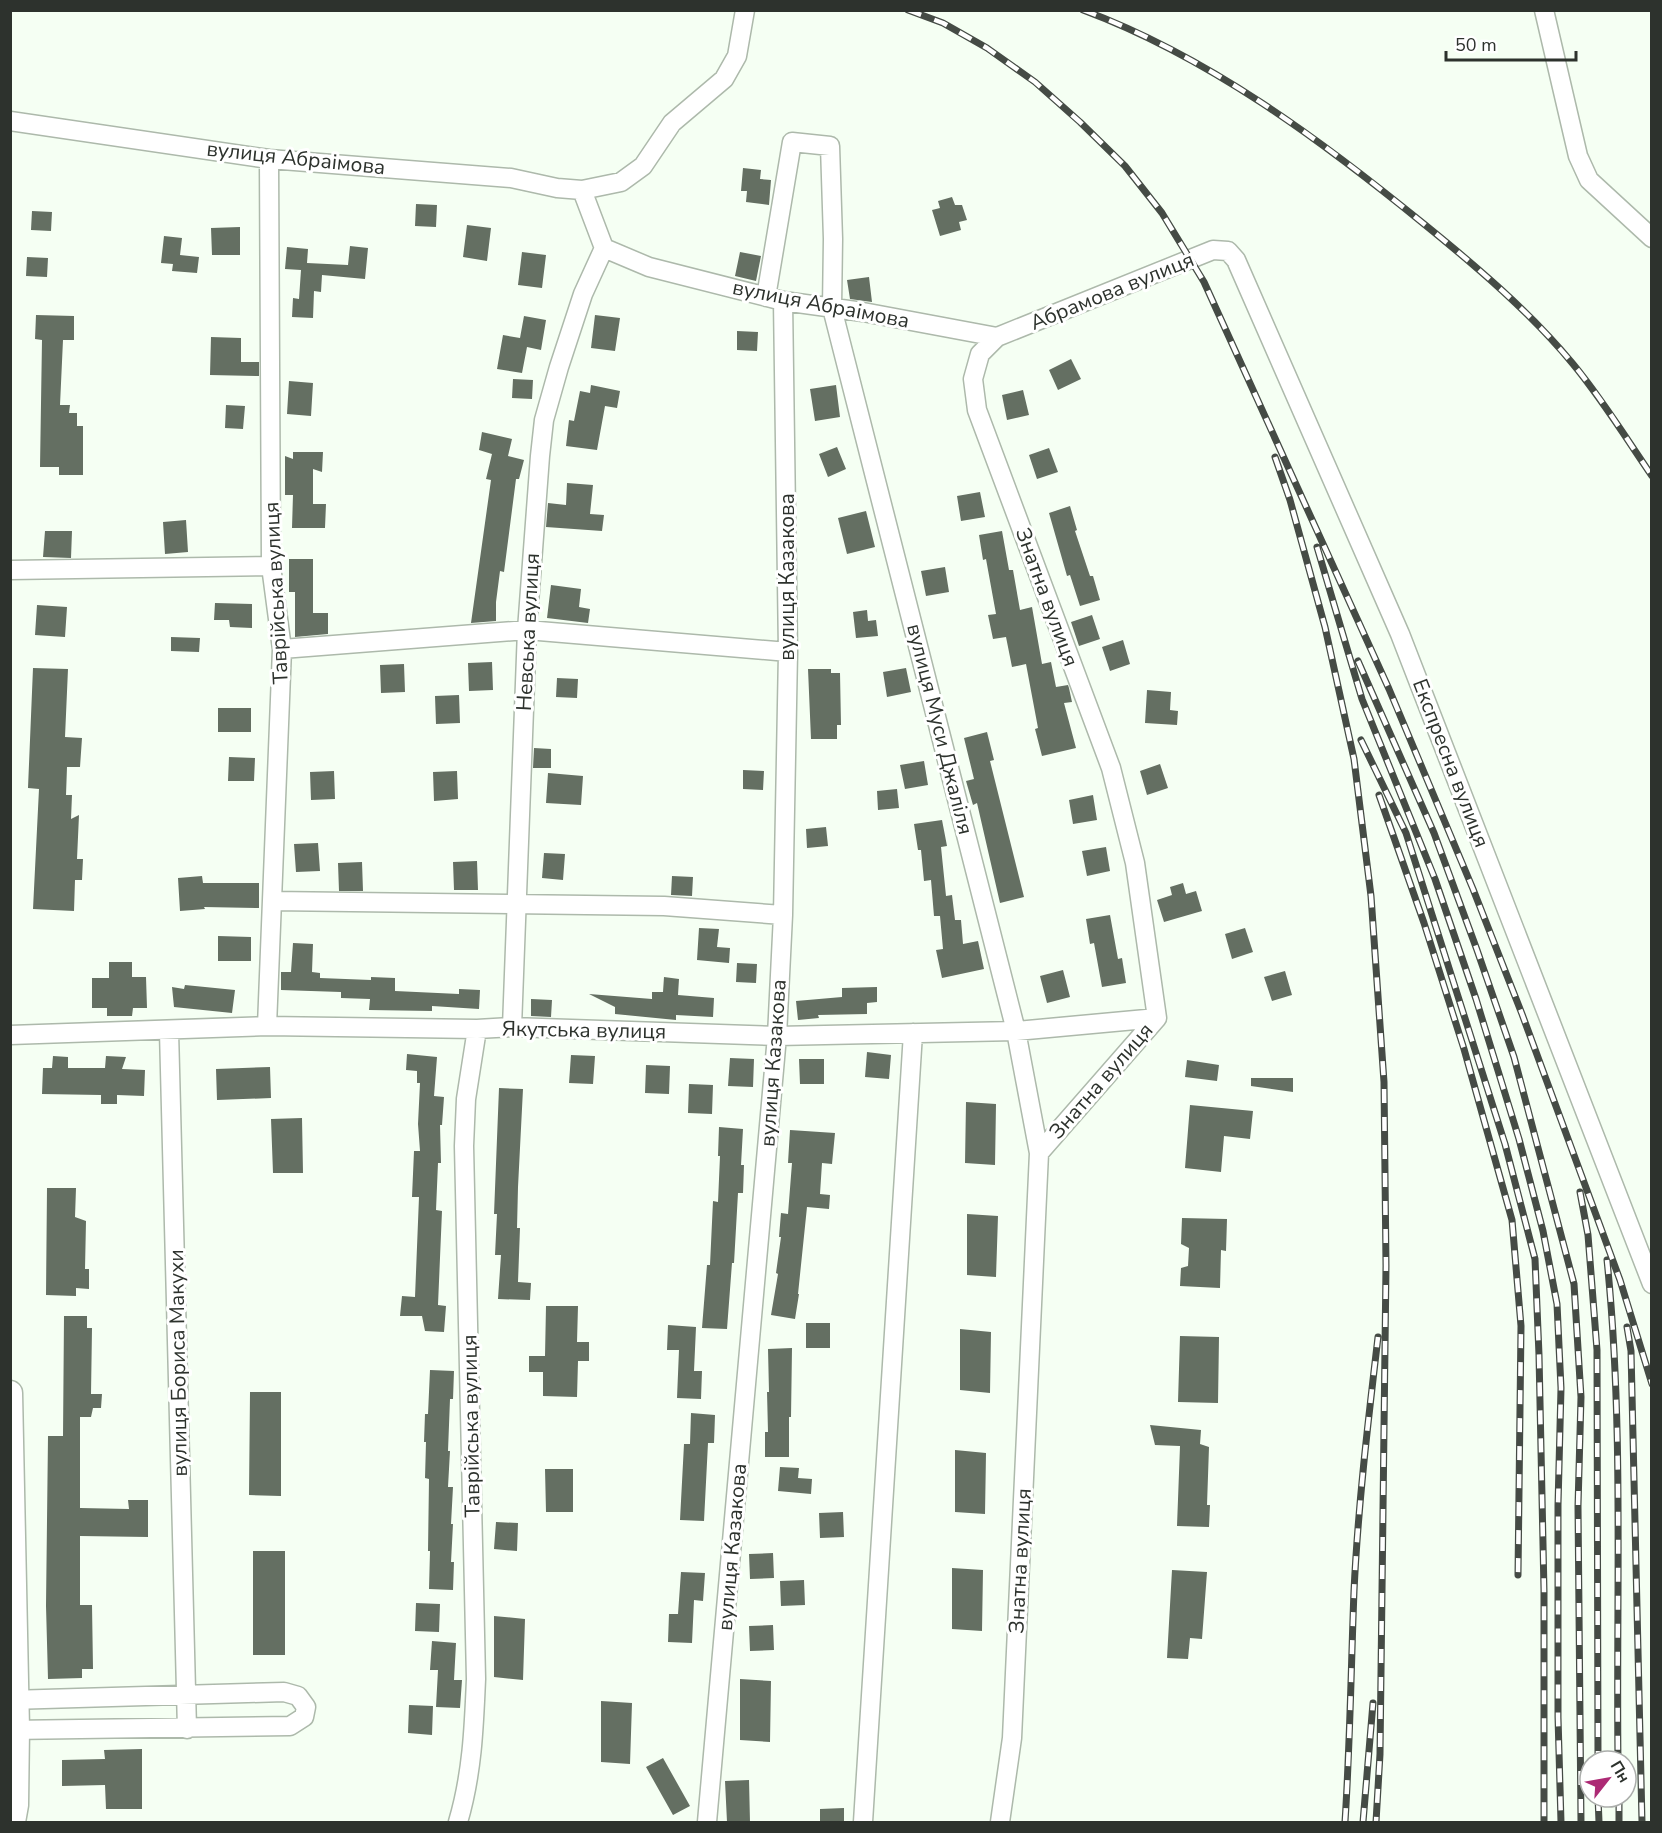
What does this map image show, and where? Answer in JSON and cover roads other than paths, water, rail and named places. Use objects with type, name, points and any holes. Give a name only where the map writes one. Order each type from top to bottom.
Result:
[{"type":"main road","points":[[10,1393],[16,1805],[13,1822]]},
{"type":"street","name":"вулиця Абраімова","points":[[10,121],[269,159],[511,178],[557,188],[582,190],[621,182],[643,166],[672,123],[723,79],[736,56],[745,10]]},
{"type":"street","points":[[1544,10],[1578,156],[1589,180],[1652,238]]},
{"type":"street","name":"вулиця Казакова","points":[[707,1822],[777,1036],[783,915],[788,652],[774,299],[792,142],[830,146],[833,239],[832,308]]},
{"type":"street","name":"Таврійська вулиця","points":[[267,1026],[282,649],[271,566],[269,159]]},
{"type":"street","points":[[582,190],[604,248]]},
{"type":"street","name":"вулиця Абраімова","points":[[604,248],[649,267],[774,299],[997,337]]},
{"type":"street","name":"Невська вулиця","points":[[512,1027],[527,630],[544,420],[583,294],[604,248]]},
{"type":"street","name":"Абрамова вулиця","points":[[997,337],[1213,250],[1228,251]]},
{"type":"street","name":"Експресна вулиця","points":[[1228,251],[1236,260],[1245,278],[1404,643],[1652,1284]]},
{"type":"street","name":"вулиця Муси Джаліля","points":[[832,308],[1016,1031],[1038,1153]]},
{"type":"street","name":"Знатна вулиця","points":[[997,337],[980,354],[973,379],[977,410],[1111,768],[1135,863],[1157,1018],[1038,1153],[1012,1738],[1000,1822]]},
{"type":"street","points":[[10,570],[271,566]]},
{"type":"street","points":[[282,649],[527,630],[788,652]]},
{"type":"street","points":[[272,901],[664,906],[783,915]]},
{"type":"street","name":"Якутська вулиця","points":[[10,1035],[267,1026],[477,1029],[512,1027],[777,1036],[1016,1031],[1157,1018]]},
{"type":"street","name":"Таврійська вулиця","points":[[458,1822],[467,1792],[473,1745],[476,1679],[464,1146],[466,1099],[477,1029]]},
{"type":"street","name":"вулиця Бориса Макухи","points":[[169,1031],[187,1729]]},
{"type":"street","points":[[863,1822],[913,1033]]},
{"type":"street","points":[[13,1700],[284,1692],[298,1696],[306,1707],[304,1717],[290,1726],[14,1730]]},
{"type":"railway","points":[[908,10],[943,23],[987,48],[1035,82],[1080,122],[1125,166],[1162,213],[1204,282],[1389,689],[1473,889],[1522,1014],[1620,1280],[1652,1384]]},
{"type":"railway","points":[[1083,10],[1175,51],[1262,103],[1345,162],[1444,240],[1539,326],[1573,364],[1614,419],[1652,476]]},
{"type":"railway","points":[[1275,457],[1290,500],[1325,627],[1354,759],[1371,896],[1384,1082],[1386,1266],[1380,1754],[1376,1822]]},
{"type":"railway","points":[[1317,547],[1362,699],[1435,879],[1476,999],[1519,1139],[1543,1231],[1557,1304],[1561,1388],[1558,1505],[1558,1717],[1561,1822]]},
{"type":"railway","points":[[1358,661],[1434,833],[1477,950],[1514,1057],[1574,1284],[1581,1397],[1578,1506],[1581,1822]]},
{"type":"railway","points":[[1361,740],[1406,833],[1505,1144],[1535,1259],[1544,1591],[1544,1822]]},
{"type":"railway","points":[[1379,795],[1424,923],[1464,1049],[1512,1220],[1521,1326],[1518,1575]]},
{"type":"railway","points":[[1580,1192],[1588,1235],[1597,1350],[1598,1749]]},
{"type":"railway","points":[[1607,1260],[1616,1385],[1618,1749]]},
{"type":"railway","points":[[1627,1327],[1631,1351],[1642,1822]]},
{"type":"railway","points":[[1345,1822],[1356,1559],[1378,1337]]},
{"type":"railway","points":[[1363,1822],[1373,1703]]},
{"type":"railway","points":[[1598,1809],[1599,1822]]},
{"type":"railway","points":[[1619,1809],[1619,1822]]}]
